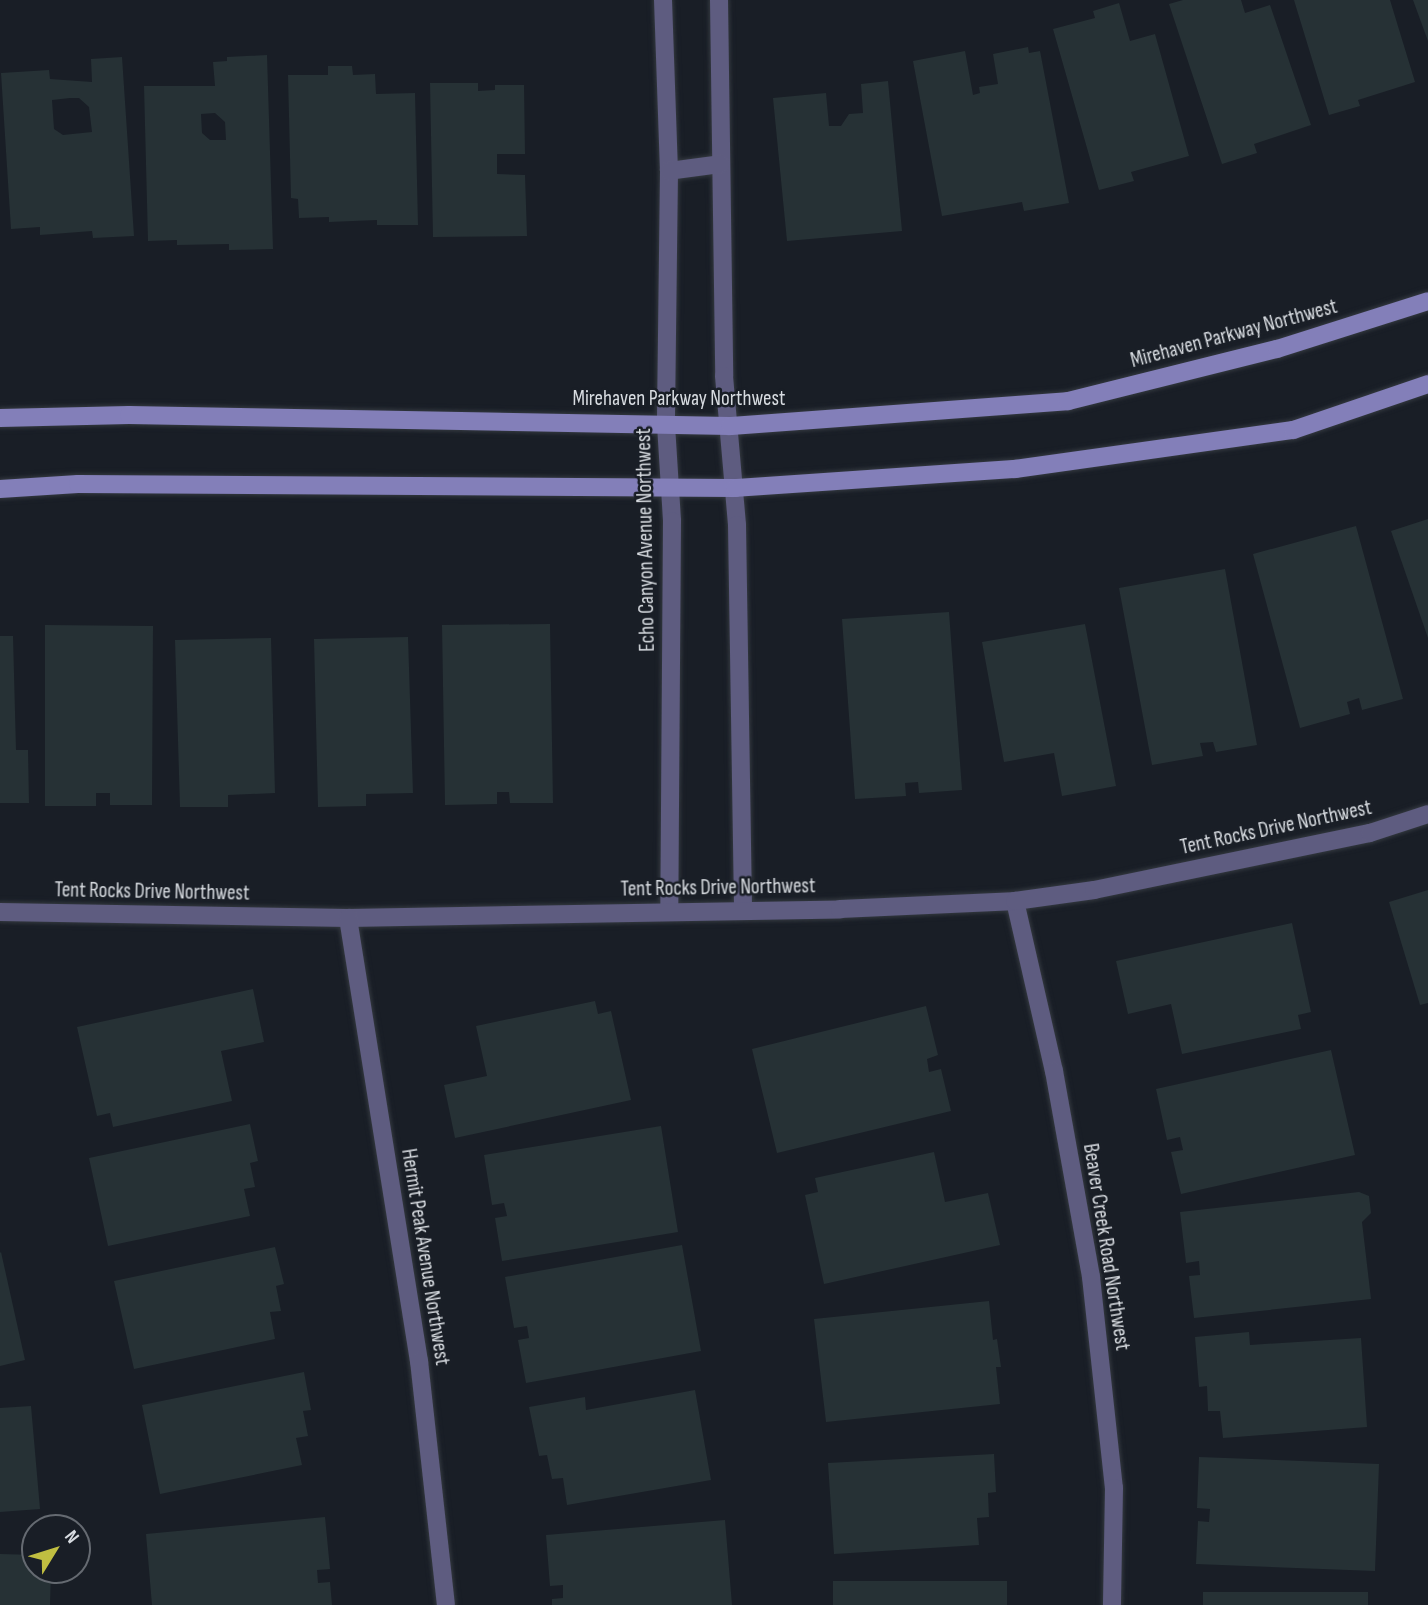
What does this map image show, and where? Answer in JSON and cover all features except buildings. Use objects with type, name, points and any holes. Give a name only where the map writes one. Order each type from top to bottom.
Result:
[{"type":"street","name":"Echo Canyon Avenue Northwest","points":[[663,0],[669,171],[666,425],[671,521],[669,912]]},
{"type":"street","points":[[719,0],[724,376],[735,488],[743,909]]},
{"type":"street","points":[[669,171],[721,164]]},
{"type":"street","name":"Mirehaven Parkway Northwest","points":[[0,418],[129,415],[730,426],[1068,401],[1278,349],[1428,301]]},
{"type":"street","points":[[0,489],[78,484],[668,485],[735,488],[1015,469],[1293,430],[1428,384]]},
{"type":"street","name":"Tent Rocks Drive Northwest","points":[[0,912],[348,918],[840,909],[1015,901],[1094,890],[1356,835],[1428,814]]},
{"type":"street","name":"Beaver Creek Road Northwest","points":[[1015,901],[1054,1071],[1091,1277],[1114,1488],[1112,1605]]},
{"type":"street","name":"Hermit Peak Avenue Northwest","points":[[348,918],[419,1361],[446,1605]]}]
